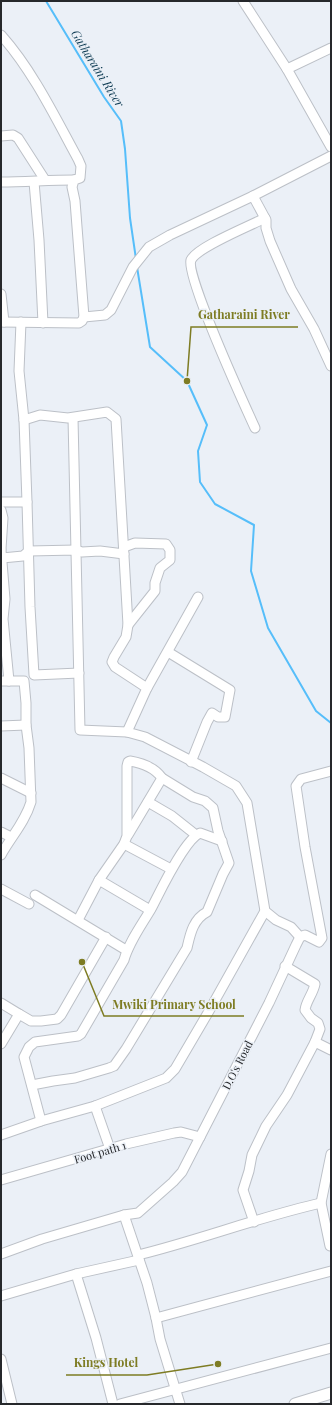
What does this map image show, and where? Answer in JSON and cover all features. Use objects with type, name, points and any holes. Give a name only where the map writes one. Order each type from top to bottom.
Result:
[{"type":"main road","points":[[295,1404],[331,1394]]},
{"type":"street","points":[[243,1],[287,69],[331,147]]},
{"type":"street","points":[[1,35],[17,53],[81,166],[80,178],[74,180],[1,182]]},
{"type":"street","points":[[287,69],[331,48]]},
{"type":"street","points":[[1,136],[13,135],[18,138],[45,180]]},
{"type":"street","points":[[84,317],[105,315],[111,310],[133,267],[149,247],[170,235],[253,196],[331,156]]},
{"type":"street","points":[[1,294],[2,322],[82,321],[84,317],[75,201],[72,187],[74,180]]},
{"type":"street","points":[[34,182],[39,240],[43,322]]},
{"type":"street","points":[[253,196],[265,218],[270,241],[291,289],[314,329],[331,366]]},
{"type":"street","points":[[254,428],[204,310],[190,270],[191,261],[207,246],[265,218]]},
{"type":"street","points":[[20,322],[19,372],[24,420],[34,675],[79,673]]},
{"type":"street","points":[[24,420],[40,415],[73,418],[107,412],[116,419],[128,625],[126,638],[112,662],[114,666],[148,688]]},
{"type":"street","points":[[1,1135],[42,1121],[95,1106],[163,1081],[172,1073],[213,1005],[265,911],[247,803],[236,786],[228,780],[145,737],[127,732],[80,730],[73,418]]},
{"type":"street","points":[[1,502],[27,502]]},
{"type":"street","points":[[1,510],[1,552],[5,599],[3,620],[5,681],[24,681],[31,793],[31,802],[28,810],[15,834],[11,837],[1,855]]},
{"type":"street","points":[[1,552],[23,556],[29,552],[76,550],[82,552],[124,551],[135,544],[166,544],[171,553],[170,560],[160,568],[155,591],[128,625]]},
{"type":"street","points":[[127,732],[148,688],[198,597]]},
{"type":"street","points":[[168,652],[230,690],[225,717],[218,717],[212,713],[191,762]]},
{"type":"street","points":[[1,726],[26,725]]},
{"type":"street","points":[[32,1085],[76,1078],[109,1068],[117,1062],[187,948],[191,932],[201,915],[207,912],[229,863],[218,831],[213,808],[205,801],[193,797],[140,763],[130,761],[127,764],[126,840]]},
{"type":"street","points":[[265,911],[276,920],[290,927],[300,937],[305,935],[319,942],[322,938],[305,847],[296,786],[301,779],[331,771]]},
{"type":"street","points":[[1,778],[31,793]]},
{"type":"street","points":[[78,920],[99,880],[126,840],[162,778]]},
{"type":"street","points":[[148,802],[172,816],[196,835]]},
{"type":"street","points":[[1,832],[11,837]]},
{"type":"street","points":[[42,1121],[24,1057],[29,1047],[35,1042],[78,1036],[82,1034],[124,960],[126,950],[150,910],[171,869],[196,835],[200,833],[222,841]]},
{"type":"street","points":[[126,840],[171,869]]},
{"type":"street","points":[[99,880],[150,910]]},
{"type":"street","points":[[1,889],[29,904]]},
{"type":"street","points":[[35,895],[126,950]]},
{"type":"street","points":[[1,1003],[31,1020],[41,1021],[57,1019],[62,1015],[106,937]]},
{"type":"street","name":"D.O's Road","points":[[1,1254],[42,1239],[124,1215],[138,1213],[174,1182],[182,1172],[200,1137],[300,937]]},
{"type":"street","points":[[254,1222],[243,1190],[252,1156],[266,1126],[287,1095],[315,1042],[320,1029],[318,1023],[311,1018],[305,1010],[314,984],[285,966]]},
{"type":"street","points":[[1,1044],[19,1014]]},
{"type":"street","points":[[315,1042],[331,1050]]},
{"type":"street","points":[[95,1106],[110,1148]]},
{"type":"street","name":"Foot path 1","points":[[1,1180],[110,1148],[181,1132],[200,1137]]},
{"type":"street","points":[[330,1246],[321,1203],[331,1154]]},
{"type":"street","points":[[1,1296],[138,1258],[285,1211],[321,1203]]},
{"type":"street","points":[[124,1215],[156,1318],[160,1339],[180,1404]]},
{"type":"street","points":[[156,1318],[331,1271]]},
{"type":"street","points":[[76,1274],[96,1338],[113,1404]]},
{"type":"street","points":[[120,1404],[331,1348]]},
{"type":"street","points":[[1,1359],[12,1404]]},
{"type":"waterway","name":"Gatharaini River","points":[[46,1],[104,97],[121,121],[125,149],[130,218],[136,259]]},
{"type":"waterway","name":"Gatharaini River","points":[[137,267],[150,347],[187,381],[207,425],[198,451],[200,482],[215,504],[254,525],[251,571],[268,628],[316,711],[331,723]]},
{"type":"place","name":"Gatharaini River","points":[[187,381]]},
{"type":"place","name":"Mwiki Primary School","points":[[82,962]]},
{"type":"place","name":"Kings Hotel","points":[[218,1364]]}]
